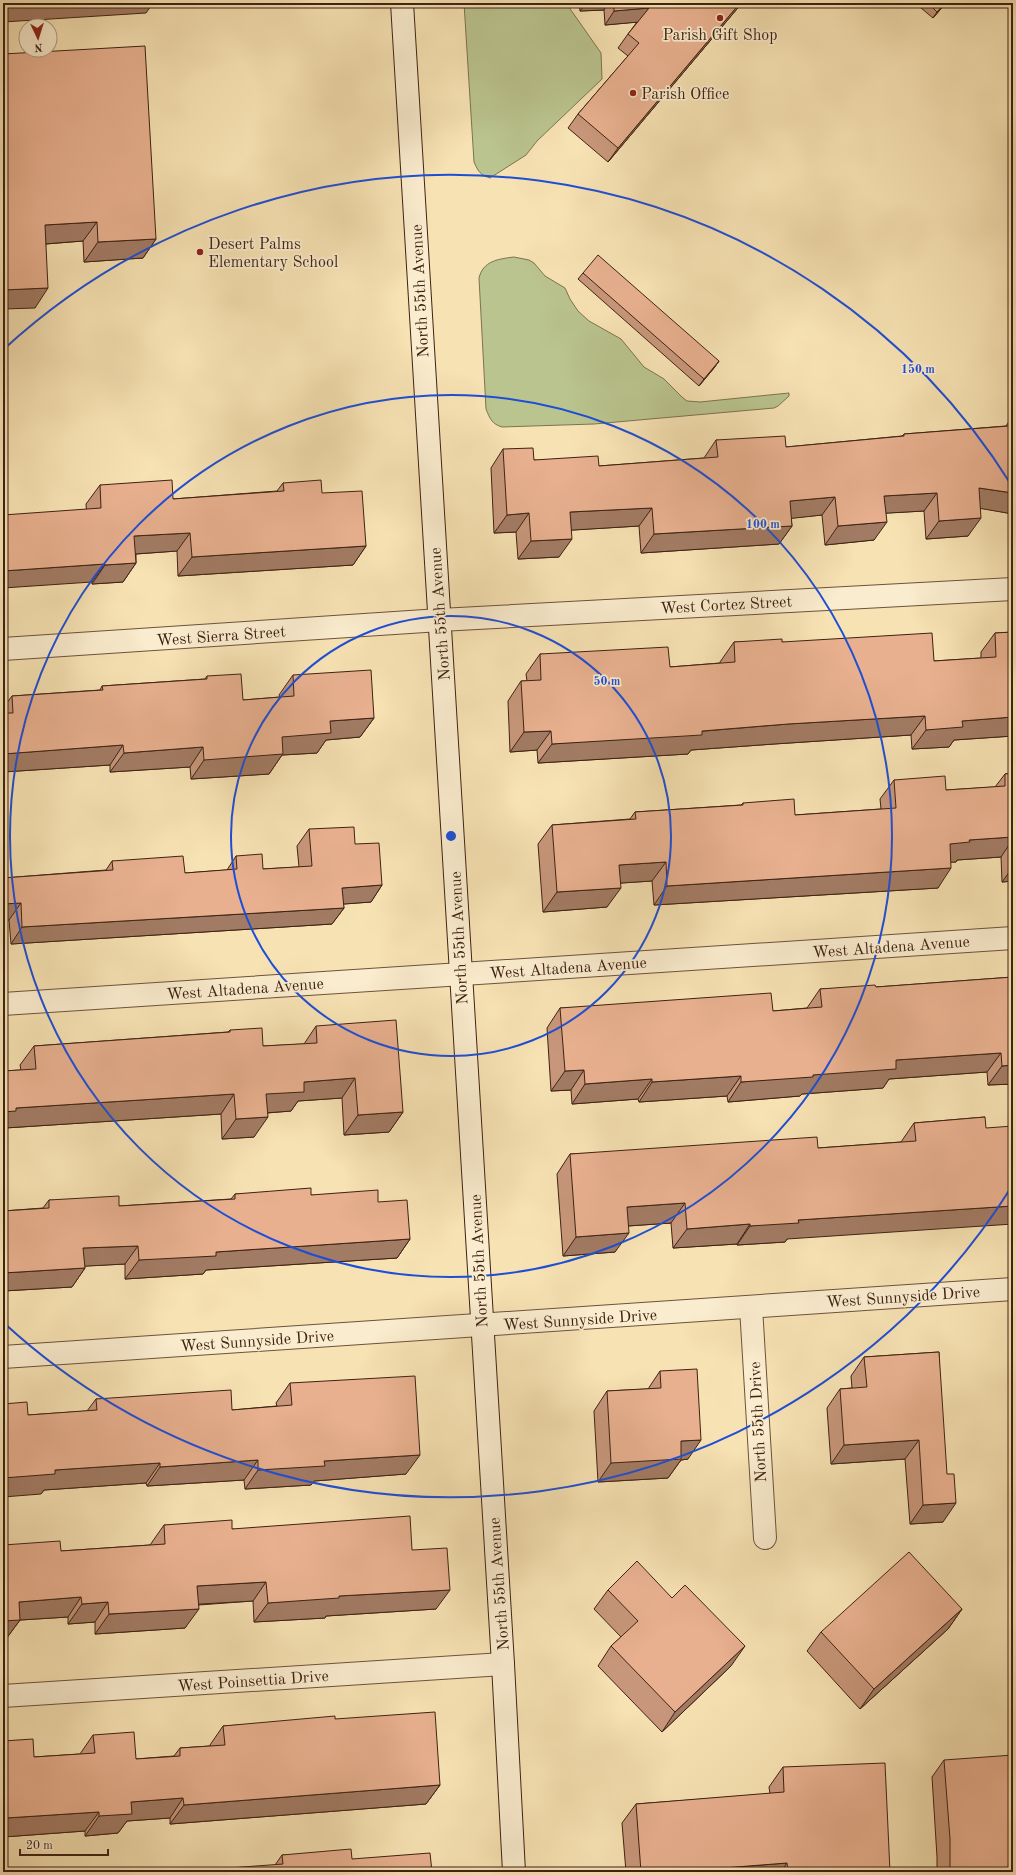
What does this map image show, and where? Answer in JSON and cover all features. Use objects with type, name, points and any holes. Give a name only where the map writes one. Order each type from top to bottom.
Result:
[{"type":"street","name":"North 55th Avenue","points":[[402,3],[503,1664],[514,1872]]},
{"type":"street","name":"West Cortez Street","points":[[440,620],[1013,589]]},
{"type":"street","name":"West Sierra Street","points":[[3,649],[440,620]]},
{"type":"street","name":"West Altadena Avenue","points":[[3,1004],[1013,938]]},
{"type":"street","name":"West Sunnyside Drive","points":[[3,1357],[482,1326],[1013,1289]]},
{"type":"street","name":"North 55th Drive","points":[[750,1307],[765,1538]]},
{"type":"street","name":"West Poinsettia Drive","points":[[3,1696],[503,1664]]},
{"type":"green space","points":[[464,3],[566,3],[601,53],[602,79],[537,141],[526,155],[490,178],[484,176],[480,172],[474,162]]},
{"type":"green space","points":[[514,257],[529,260],[534,263],[545,276],[565,288],[578,311],[589,321],[621,339],[644,367],[664,379],[687,401],[700,402],[789,393],[789,396],[774,408],[594,424],[499,426],[492,421],[486,409],[479,278],[481,272],[488,264],[497,260]]},
{"type":"building","name":"Parish Office","points":[[614,3],[740,3],[618,148],[578,114],[639,43],[628,34],[649,8],[614,11]]},
{"type":"building","points":[[928,3],[945,3],[937,12]]},
{"type":"building","points":[[145,46],[156,239],[98,242],[97,222],[45,225],[48,288],[3,290],[3,54],[18,53],[18,58],[58,58],[58,51]]},
{"type":"building","points":[[598,255],[719,361],[704,379],[583,273]]},
{"type":"building","points":[[1010,420],[1013,420],[1013,493],[979,488],[981,518],[939,521],[937,493],[884,496],[887,522],[838,526],[835,497],[790,501],[792,526],[654,534],[652,508],[570,512],[572,539],[531,541],[529,513],[507,515],[503,449],[533,448],[534,460],[598,456],[599,466],[718,457],[716,440],[785,436],[786,447],[904,436],[904,434],[1009,426]]},
{"type":"building","points":[[172,480],[173,499],[284,491],[283,483],[321,480],[322,493],[362,491],[366,546],[192,557],[190,533],[134,536],[136,563],[3,571],[3,515],[101,508],[100,485]]},
{"type":"building","points":[[1013,632],[1013,717],[962,721],[963,727],[926,730],[925,716],[788,724],[702,731],[702,735],[552,744],[551,731],[524,732],[521,681],[541,680],[540,654],[668,647],[670,667],[735,662],[734,642],[782,639],[782,642],[932,633],[934,661],[996,657],[995,633]]},
{"type":"building","points":[[371,670],[374,718],[330,721],[331,733],[282,737],[283,754],[204,760],[203,747],[124,753],[123,745],[3,754],[3,713],[13,713],[12,696],[103,690],[102,686],[207,679],[207,676],[241,674],[243,700],[294,696],[293,675]]},
{"type":"building","points":[[1013,773],[1013,837],[969,840],[970,842],[950,844],[951,868],[667,886],[666,862],[619,865],[621,888],[557,892],[552,825],[636,819],[635,812],[743,805],[743,803],[794,799],[795,815],[896,808],[894,780],[945,776],[946,790],[1005,786],[1005,774]]},
{"type":"building","points":[[354,827],[355,844],[379,843],[382,885],[342,888],[344,908],[22,927],[21,903],[3,904],[3,878],[113,870],[112,861],[183,856],[185,873],[237,869],[236,856],[262,854],[263,869],[312,866],[309,829]]},
{"type":"building","points":[[1013,977],[1013,1065],[1002,1066],[1001,1053],[896,1060],[896,1069],[741,1082],[741,1076],[652,1082],[652,1079],[585,1084],[584,1070],[565,1071],[560,1008],[771,993],[773,1011],[822,1007],[820,989],[875,985],[876,987]]},
{"type":"building","points":[[396,1020],[403,1112],[358,1115],[355,1078],[304,1082],[304,1092],[266,1094],[268,1117],[236,1119],[234,1094],[16,1108],[16,1111],[3,1112],[3,1071],[36,1069],[34,1046],[230,1032],[230,1030],[262,1028],[263,1046],[317,1043],[316,1026]]},
{"type":"building","points":[[985,1117],[986,1128],[1013,1126],[1013,1206],[798,1220],[799,1223],[750,1226],[750,1224],[687,1229],[685,1203],[627,1207],[629,1233],[576,1237],[570,1154],[817,1137],[818,1148],[916,1141],[914,1123]]},
{"type":"building","points":[[311,1188],[311,1195],[378,1190],[378,1202],[407,1200],[410,1239],[216,1252],[216,1256],[139,1260],[138,1246],[83,1248],[85,1268],[3,1273],[3,1211],[49,1208],[49,1200],[119,1196],[119,1206],[235,1199],[235,1194]]},
{"type":"building","points":[[939,1352],[947,1474],[954,1474],[956,1503],[923,1505],[919,1440],[844,1445],[840,1389],[867,1387],[864,1357]]},
{"type":"building","points":[[697,1369],[701,1440],[681,1441],[681,1459],[611,1463],[607,1391],[661,1388],[660,1371]]},
{"type":"building","points":[[415,1376],[420,1455],[324,1461],[325,1466],[258,1470],[258,1460],[160,1467],[160,1463],[55,1470],[55,1474],[3,1478],[3,1404],[27,1402],[28,1415],[97,1410],[96,1399],[231,1390],[232,1410],[292,1405],[290,1383]]},
{"type":"building","points":[[410,1516],[412,1550],[447,1548],[450,1590],[339,1596],[339,1598],[268,1603],[266,1582],[197,1586],[199,1609],[109,1614],[108,1602],[82,1604],[81,1597],[19,1602],[20,1620],[3,1621],[3,1545],[60,1541],[61,1551],[165,1544],[164,1525],[232,1520],[232,1529]]},
{"type":"building","points":[[909,1552],[962,1609],[874,1689],[821,1632]]},
{"type":"building","points":[[637,1561],[672,1598],[685,1585],[745,1646],[675,1712],[611,1646],[638,1621],[608,1590]]},
{"type":"building","points":[[435,1712],[440,1785],[184,1805],[183,1798],[131,1802],[132,1814],[99,1816],[99,1812],[6,1818],[5,1815],[3,1815],[3,1741],[33,1739],[34,1757],[95,1753],[93,1735],[134,1732],[136,1759],[180,1756],[180,1748],[225,1745],[223,1726],[335,1716],[335,1719]]},
{"type":"building","points":[[1013,1755],[1013,1867],[950,1871],[950,1839],[944,1760]]},
{"type":"building","points":[[885,1763],[890,1872],[788,1872],[787,1863],[685,1872],[641,1872],[636,1804],[784,1792],[783,1767]]},
{"type":"building","points":[[351,1849],[352,1859],[430,1853],[432,1872],[175,1872],[283,1864],[282,1855]]},
{"type":"building","points":[[165,1870],[166,1872],[135,1872]]},
{"type":"place","name":"Parish Gift Shop","points":[[720,18]]},
{"type":"place","name":"Parish Office","points":[[633,93]]},
{"type":"place","name":"Desert Palms Elementary School","points":[[200,252]]}]
